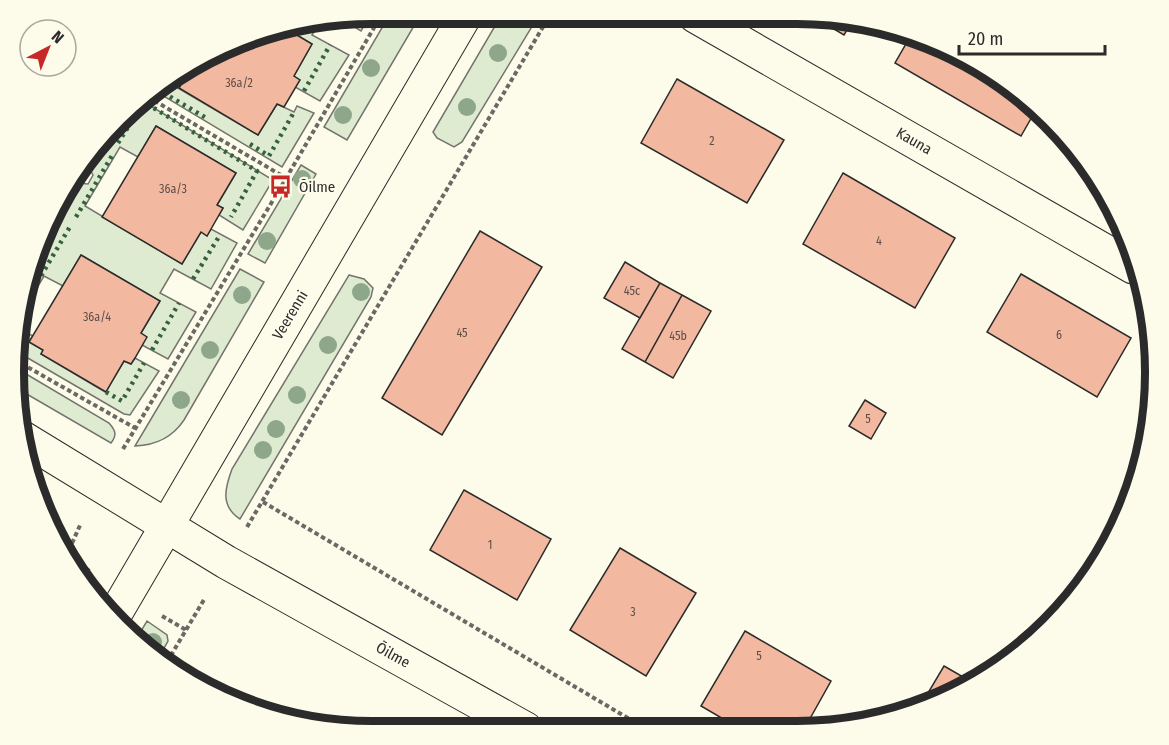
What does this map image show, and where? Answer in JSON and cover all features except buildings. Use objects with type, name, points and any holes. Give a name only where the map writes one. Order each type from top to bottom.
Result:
[{"type":"street","name":"Veerenni","points":[[117,610],[460,24]]},
{"type":"street","name":"Kauna","points":[[709,24],[1128,264]]},
{"type":"street","name":"Õilme","points":[[32,443],[226,562],[512,721]]},
{"type":"path","points":[[123,448],[376,24]]},
{"type":"path","points":[[170,656],[545,24]]},
{"type":"path","points":[[154,101],[286,178]]},
{"type":"path","points":[[24,365],[135,428]]},
{"type":"path","points":[[262,502],[633,721]]},
{"type":"path","points":[[71,547],[84,518]]},
{"type":"path","points":[[85,569],[92,573]]},
{"type":"path","points":[[160,615],[186,630]]},
{"type":"green space","points":[[365,24],[361,31],[351,25]]},
{"type":"green space","points":[[384,24],[415,24],[347,140],[324,127]]},
{"type":"green space","points":[[496,24],[534,24],[462,142],[454,147],[437,138],[433,132]]},
{"type":"green space","points":[[316,29],[312,35],[349,55],[320,101],[295,87],[299,80],[294,76],[312,44],[294,33]]},
{"type":"green space","points":[[175,86],[258,135],[277,104],[294,112],[297,106],[314,113],[282,167],[162,95]]},
{"type":"green space","points":[[149,105],[273,180],[243,230],[219,215],[223,208],[217,205],[236,173],[156,126],[138,157],[120,147],[85,206],[182,264],[201,232],[207,236],[211,229],[237,243],[211,289],[174,269],[160,293],[196,312],[168,359],[142,345],[141,333],[160,301],[81,255],[63,286],[44,276],[33,294],[42,260],[71,198],[80,183],[88,184],[93,175],[90,169],[96,160]]},
{"type":"green space","points":[[301,165],[316,174],[265,263],[248,254]]},
{"type":"green space","points":[[240,269],[264,282],[184,420],[169,436],[150,444],[135,446]]},
{"type":"green space","points":[[349,275],[364,279],[373,288],[371,297],[240,519],[229,508],[226,496],[227,483],[232,469]]},
{"type":"green space","points":[[27,333],[33,336],[29,342],[43,350],[41,354],[105,392],[124,361],[131,364],[135,358],[159,371],[130,415],[124,414],[25,356]]},
{"type":"green space","points":[[24,373],[109,423],[115,433],[111,443],[25,393]]},
{"type":"green space","points":[[147,621],[167,635],[168,641],[163,651],[140,632]]},
{"type":"hedge","points":[[304,91],[330,45]]},
{"type":"hedge","points":[[164,93],[208,119]]},
{"type":"hedge","points":[[149,105],[257,171],[231,217]]},
{"type":"hedge","points":[[250,144],[269,156],[294,112]]},
{"type":"hedge","points":[[118,143],[133,120]]},
{"type":"hedge","points":[[76,217],[113,154]]},
{"type":"hedge","points":[[35,286],[71,225]]},
{"type":"hedge","points":[[193,279],[220,235]]},
{"type":"hedge","points":[[152,350],[179,303]]},
{"type":"hedge","points":[[106,392],[122,401],[144,363]]},
{"type":"place","name":"Õilme","points":[[281,187]]}]
